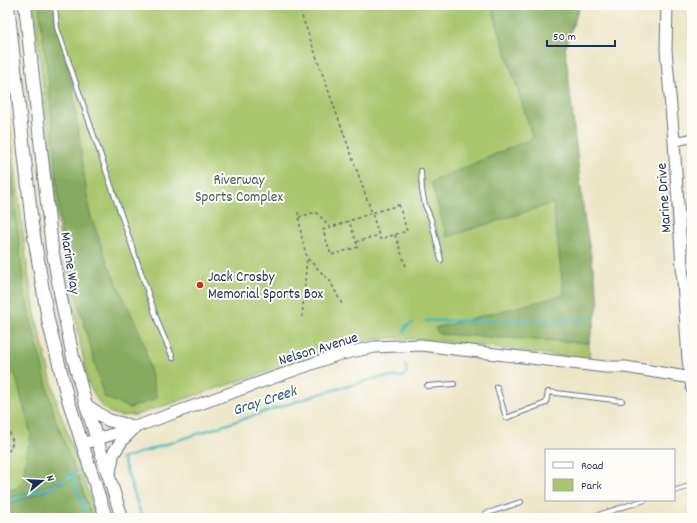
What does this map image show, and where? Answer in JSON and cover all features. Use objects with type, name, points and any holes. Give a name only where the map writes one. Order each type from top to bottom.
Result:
[{"type":"main road","points":[[8,5],[32,224],[48,320],[67,396],[106,518]]},
{"type":"main road","name":"Marine Way","points":[[25,5],[52,248],[73,357],[86,405],[122,518]]},
{"type":"main road","points":[[86,405],[108,420],[136,427]]},
{"type":"main road","points":[[109,477],[113,454],[123,439],[136,427]]},
{"type":"street","name":"Marine Drive","points":[[667,5],[666,50],[692,389]]},
{"type":"street","points":[[674,142],[692,138]]},
{"type":"street","name":"Nelson Avenue","points":[[82,444],[136,427],[337,355],[376,347],[421,345],[605,367],[625,367],[691,378]]},
{"type":"lane","points":[[55,5],[57,28],[159,325],[173,358]]},
{"type":"lane","points":[[421,171],[422,190],[425,204],[431,219],[441,260]]},
{"type":"lane","points":[[427,386],[454,384]]},
{"type":"lane","points":[[497,387],[506,418],[546,403],[548,392],[622,401]]},
{"type":"lane","points":[[675,491],[692,485]]},
{"type":"lane","points":[[589,518],[642,501]]},
{"type":"lane","points":[[486,518],[485,514],[521,502]]},
{"type":"path","points":[[298,5],[372,213],[380,239],[407,232],[399,205],[372,213],[323,230],[331,255],[358,247],[349,221]]},
{"type":"path","points":[[298,212],[307,258],[302,317]]},
{"type":"path","points":[[299,217],[316,212],[330,228]]},
{"type":"path","points":[[356,242],[379,235]]},
{"type":"path","points":[[395,235],[407,269]]},
{"type":"path","points":[[307,258],[330,281],[342,304]]},
{"type":"path","points":[[5,421],[12,440],[12,444],[7,455],[5,472]]},
{"type":"green space","name":"Riverway Sports Complex","points":[[34,5],[580,5],[565,49],[590,360],[439,341],[392,338],[364,341],[136,415],[120,416],[107,411],[100,404],[88,383],[59,233]]},
{"type":"green space","points":[[39,5],[54,5],[71,77],[89,211],[109,267],[142,337],[157,398],[130,408],[104,397],[62,243],[49,85]]},
{"type":"green space","points":[[491,5],[580,5],[565,47],[584,216],[599,302],[589,343],[439,334],[435,328],[564,295],[553,203],[447,237],[431,182],[533,138]]},
{"type":"green space","points":[[5,82],[28,274],[36,318],[58,407],[97,518],[5,518]]},
{"type":"green space","points":[[5,103],[24,292],[55,418],[76,472],[60,481],[5,500],[5,490],[16,489],[24,480],[25,464],[31,435],[16,377],[8,366],[7,355],[5,352]]},
{"type":"green space","points":[[78,476],[92,518],[10,518],[5,516],[5,505],[40,493]]},
{"type":"waterway","name":"Gray Creek","points":[[426,321],[590,319]]},
{"type":"waterway","name":"Gray Creek","points":[[404,332],[406,326],[413,323]]},
{"type":"waterway","name":"Gray Creek","points":[[121,459],[319,394],[381,377],[403,377],[407,371],[405,364]]},
{"type":"waterway","points":[[123,459],[142,518]]},
{"type":"waterway","name":"Gray Creek","points":[[5,503],[56,485],[69,476],[76,474]]},
{"type":"waterway","points":[[72,476],[88,518]]},
{"type":"place","name":"Jack Crosby Memorial Sports Box","points":[[200,285]]}]
